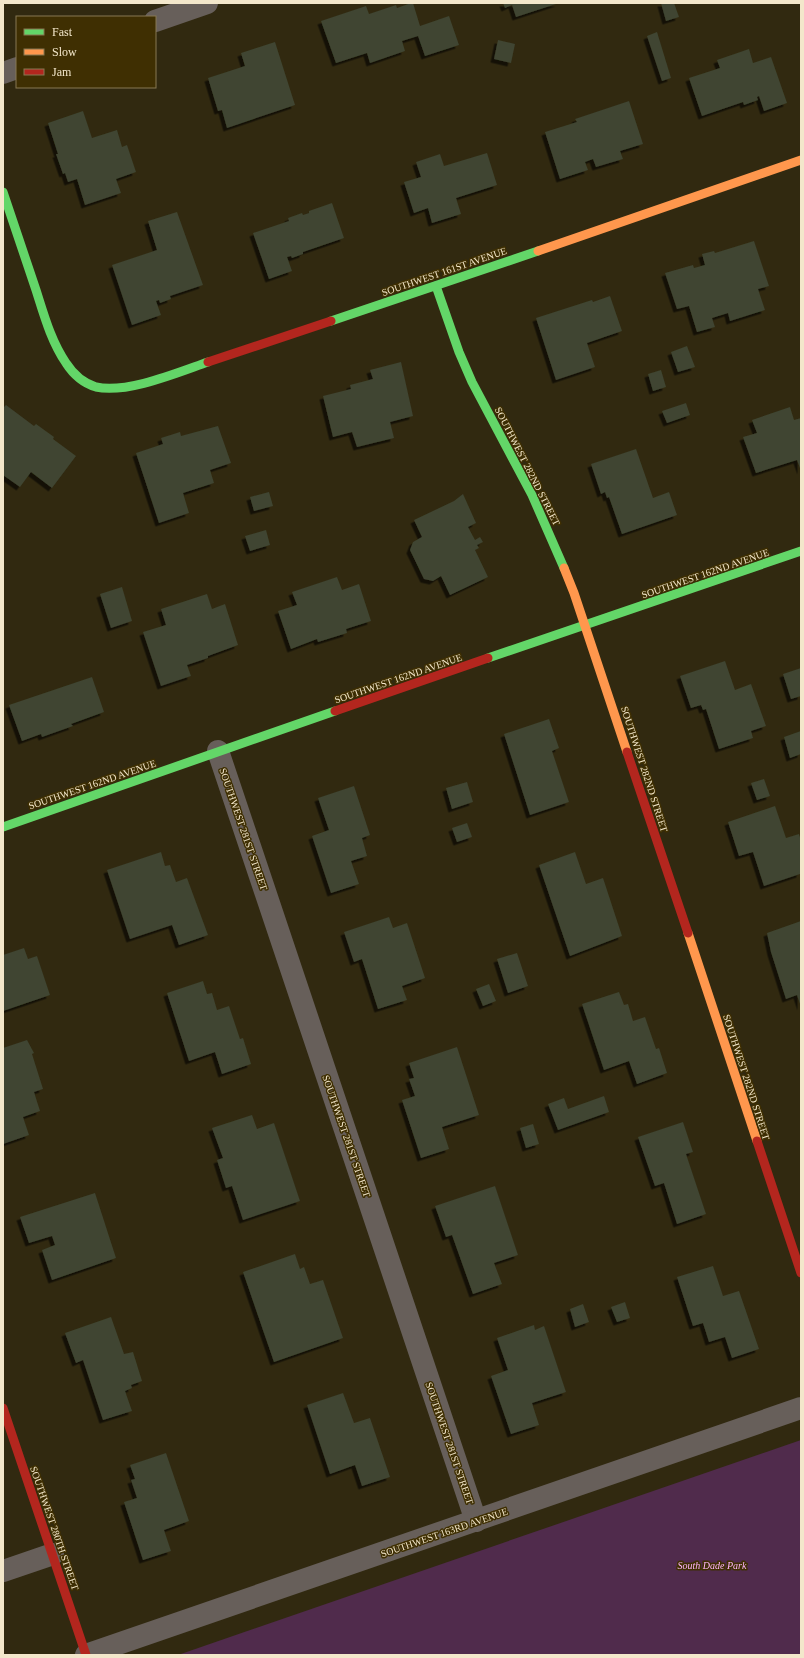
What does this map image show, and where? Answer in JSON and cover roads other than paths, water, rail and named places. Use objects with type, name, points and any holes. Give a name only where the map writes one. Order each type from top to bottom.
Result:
[{"type":"street","points":[[156,21],[207,3]]},
{"type":"street","points":[[3,73],[16,68]]},
{"type":"street","name":"SOUTHWEST 161ST AVENUE","points":[[3,192],[48,327],[57,349],[66,365],[76,376],[91,386],[110,389],[150,381],[436,286],[801,160]]},
{"type":"street","name":"SOUTHWEST 282ND STREET","points":[[436,286],[459,352],[475,388],[532,495],[553,541],[585,626],[801,1273]]},
{"type":"street","name":"SOUTHWEST 162ND AVENUE","points":[[3,826],[801,551]]},
{"type":"street","name":"SOUTHWEST 281ST STREET","points":[[218,751],[476,1521]]},
{"type":"street","name":"SOUTHWEST 280TH STREET","points":[[3,1408],[86,1655]]},
{"type":"street","name":"SOUTHWEST 163RD AVENUE","points":[[86,1655],[801,1408]]},
{"type":"street","points":[[3,1571],[53,1554]]},
{"type":"park label","name":"South Dade Park","points":[[712,1565]]}]
